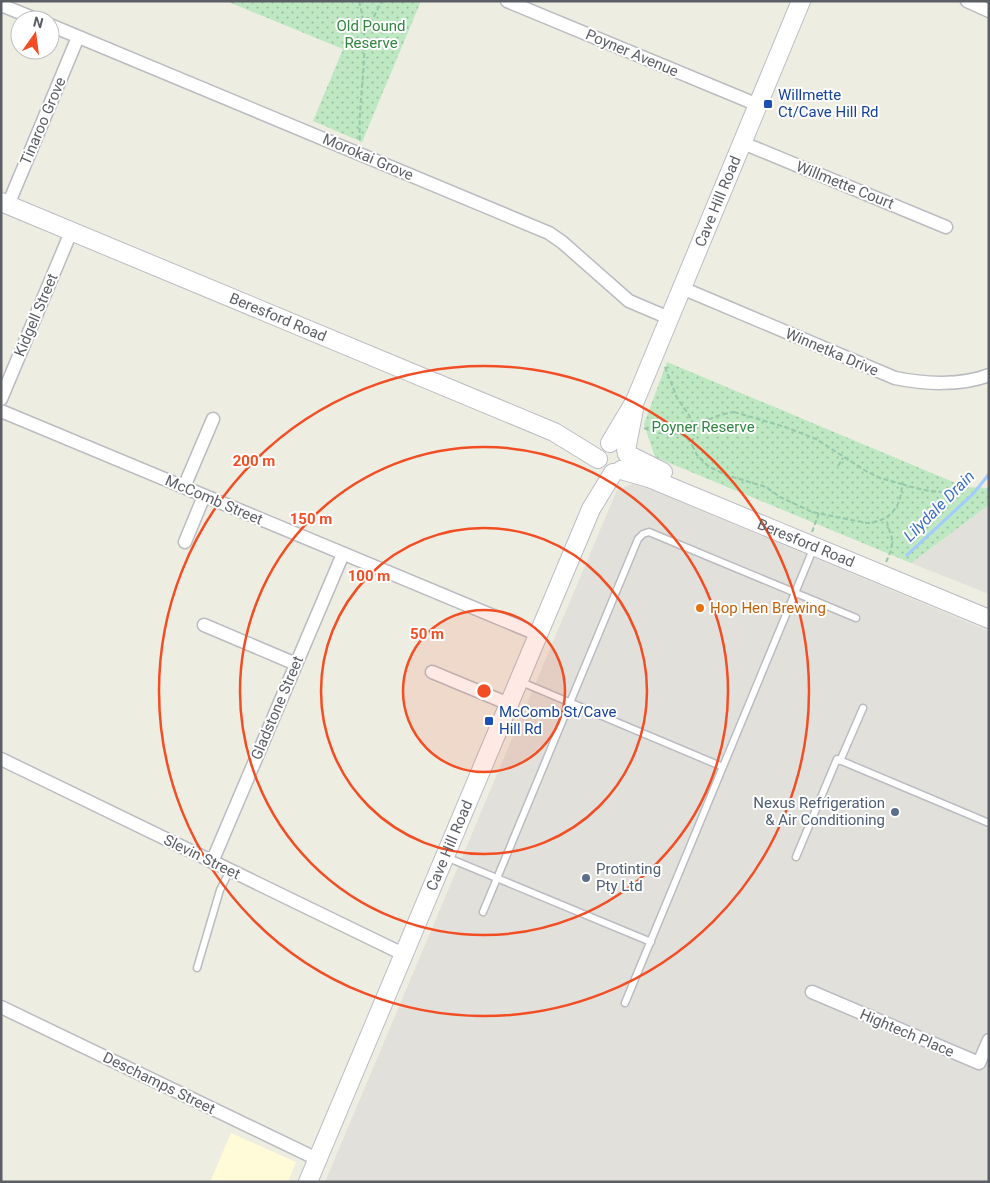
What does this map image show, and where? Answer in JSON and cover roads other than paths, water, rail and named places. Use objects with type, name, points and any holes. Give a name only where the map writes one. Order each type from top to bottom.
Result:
[{"type":"main road","name":"Cave Hill Road","points":[[308,1182],[539,635],[801,1]]},
{"type":"main road","name":"Beresford Road","points":[[4,204],[554,432],[612,457],[649,478],[989,608]]},
{"type":"main road","name":"Cave Hill Road","points":[[612,457],[630,429],[635,401]]},
{"type":"main road","name":"Beresford Road","points":[[813,540],[989,619]]},
{"type":"street","name":"Poyner Avenue","points":[[507,1],[758,105]]},
{"type":"street","points":[[967,1],[989,11]]},
{"type":"street","points":[[1,5],[13,10]]},
{"type":"street","name":"Morokai Grove","points":[[60,29],[549,233],[562,242],[629,301],[669,318]]},
{"type":"street","name":"Tinaroo Grove","points":[[4,204],[78,37]]},
{"type":"street","name":"Willmette Court","points":[[743,144],[946,227]]},
{"type":"street","name":"Kidgell Street","points":[[1,399],[71,232]]},
{"type":"street","name":"Winnetka Drive","points":[[682,288],[895,378],[934,383],[960,381],[989,375]]},
{"type":"street","name":"McComb Street","points":[[1,411],[539,635]]},
{"type":"street","points":[[184,487],[213,419]]},
{"type":"street","points":[[185,542],[204,496]]},
{"type":"street","name":"Gladstone Street","points":[[212,862],[343,554]]},
{"type":"street","points":[[204,625],[296,664]]},
{"type":"street","points":[[432,672],[509,704]]},
{"type":"street","name":"Slevin Street","points":[[1,759],[403,954]]},
{"type":"street","name":"Hightech Place","points":[[812,992],[979,1064],[989,1040]]},
{"type":"street","name":"Deschamps Street","points":[[1,1007],[317,1159]]},
{"type":"lane","points":[[483,912],[638,539],[643,534],[649,532],[856,618]]},
{"type":"lane","points":[[625,1003],[796,593],[813,540]]},
{"type":"lane","points":[[519,681],[723,766]]},
{"type":"lane","points":[[840,761],[863,708]]},
{"type":"lane","points":[[796,857],[836,759],[989,823]]},
{"type":"lane","points":[[445,857],[651,942]]},
{"type":"lane","points":[[197,968],[220,890],[230,870]]},
{"type":"waterway","name":"Lilydale Drain","points":[[907,555],[973,494],[989,474]]},
{"type":"place","name":"Willmette Ct/Cave Hill Rd","points":[[768,104]]},
{"type":"place","name":"Hop Hen Brewing","points":[[700,608]]},
{"type":"place","name":"McComb St/Cave Hill Rd","points":[[489,721]]},
{"type":"place","name":"Nexus Refrigeration & Air Conditioning","points":[[895,812]]},
{"type":"place","name":"Protinting Pty Ltd","points":[[586,878]]},
{"type":"park label","name":"Old Pound Reserve","points":[[371,34]]},
{"type":"park label","name":"Poyner Reserve","points":[[703,427]]}]
